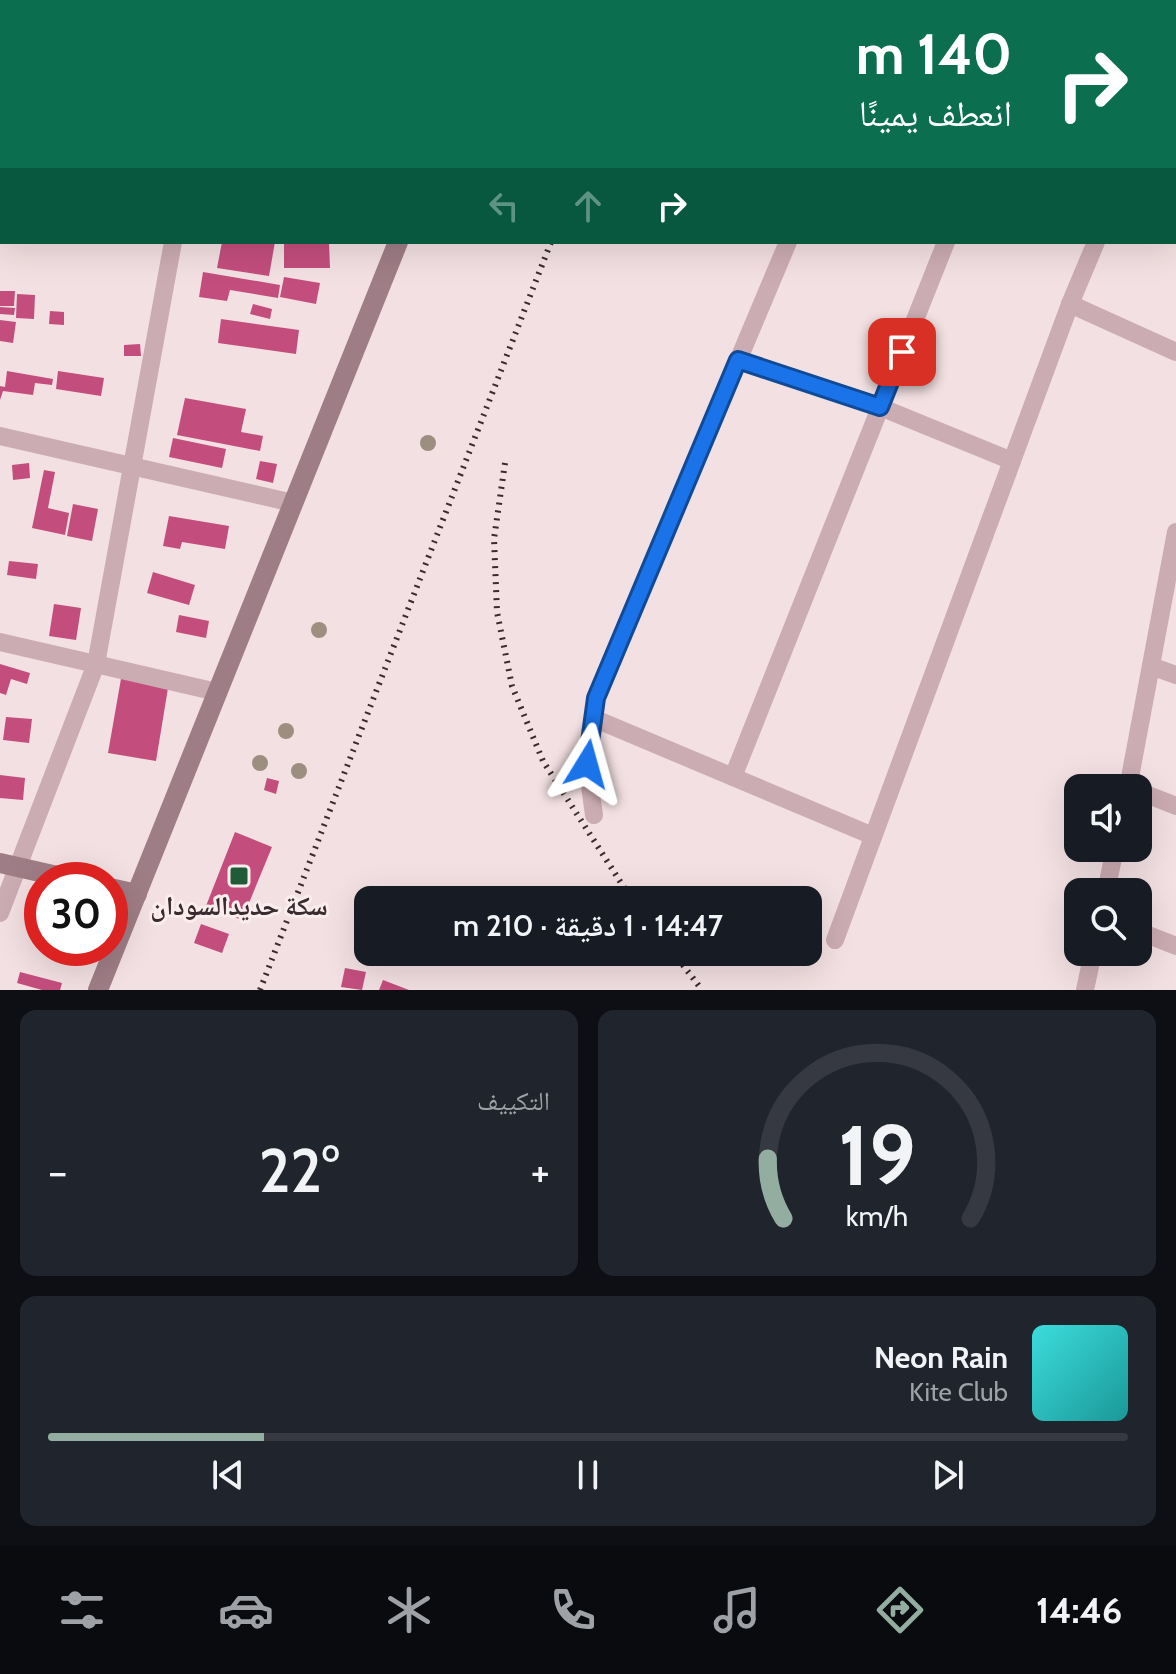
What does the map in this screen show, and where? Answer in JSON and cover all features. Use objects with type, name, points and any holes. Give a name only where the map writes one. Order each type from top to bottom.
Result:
[{"type":"street","points":[[0,913],[10,866],[96,664],[173,244]]},
{"type":"street","points":[[98,990],[397,244]]},
{"type":"street","points":[[594,815],[587,764],[596,698],[787,244]]},
{"type":"street","points":[[733,777],[945,244]]},
{"type":"street","points":[[835,940],[1070,304],[1095,244]]},
{"type":"street","points":[[1070,304],[1176,352]]},
{"type":"street","points":[[738,360],[880,407],[1012,461]]},
{"type":"street","points":[[0,436],[293,503]]},
{"type":"street","points":[[1131,774],[1176,532]]},
{"type":"street","points":[[0,642],[217,692]]},
{"type":"street","points":[[1151,666],[1176,675]]},
{"type":"street","points":[[593,718],[873,836]]},
{"type":"street","points":[[1152,797],[1176,806]]},
{"type":"street","points":[[128,892],[137,894]]},
{"type":"street","points":[[1152,937],[1176,946]]},
{"type":"street","points":[[1085,990],[1090,966]]},
{"type":"building","points":[[222,244],[275,244],[269,276],[217,268]]},
{"type":"building","points":[[284,244],[329,244],[330,268],[284,268]]},
{"type":"building","points":[[203,272],[280,285],[278,298],[230,290],[227,301],[199,297]]},
{"type":"building","points":[[284,277],[320,283],[316,304],[280,297]]},
{"type":"building","points":[[0,291],[15,291],[14,306],[0,306]]},
{"type":"building","points":[[17,294],[35,295],[34,319],[16,318]]},
{"type":"building","points":[[253,304],[272,309],[270,319],[250,314]]},
{"type":"building","points":[[0,307],[15,308],[14,315],[0,314]]},
{"type":"building","points":[[50,311],[64,312],[64,325],[49,324]]},
{"type":"building","points":[[221,319],[299,330],[296,354],[218,343]]},
{"type":"building","points":[[0,320],[16,322],[13,343],[0,341]]},
{"type":"building","points":[[140,344],[141,356],[124,356],[124,345]]},
{"type":"building","points":[[7,371],[53,379],[52,385],[35,383],[33,395],[3,391],[0,400],[0,386],[5,387]]},
{"type":"building","points":[[58,371],[104,378],[101,396],[56,389]]},
{"type":"building","points":[[185,398],[246,409],[241,432],[263,436],[260,451],[177,435]]},
{"type":"building","points":[[173,438],[226,449],[222,468],[169,457]]},
{"type":"building","points":[[260,461],[277,464],[273,483],[256,479]]},
{"type":"building","points":[[29,463],[30,478],[13,480],[12,465]]},
{"type":"building","points":[[44,470],[55,472],[48,508],[69,513],[65,535],[32,528]]},
{"type":"building","points":[[73,504],[98,509],[92,541],[67,536]]},
{"type":"building","points":[[169,516],[229,526],[225,549],[182,542],[180,549],[163,546]]},
{"type":"building","points":[[9,561],[38,564],[36,579],[7,575]]},
{"type":"building","points":[[153,572],[195,585],[189,605],[147,593]]},
{"type":"building","points":[[54,604],[81,608],[76,640],[49,636]]},
{"type":"building","points":[[179,615],[209,621],[206,638],[176,632]]},
{"type":"building","points":[[0,664],[30,673],[27,684],[11,679],[6,695],[0,693]]},
{"type":"building","points":[[122,673],[169,682],[156,761],[108,753]]},
{"type":"building","points":[[6,717],[32,719],[29,743],[3,740]]},
{"type":"building","points":[[0,775],[25,778],[23,800],[0,798]]},
{"type":"building","points":[[267,778],[279,781],[276,794],[264,790]]},
{"type":"building","name":"سكة حديدالسودان","points":[[235,832],[272,847],[242,920],[206,906]]},
{"type":"building","points":[[201,924],[229,934],[222,953],[194,943]]},
{"type":"building","points":[[345,968],[366,972],[362,990],[341,987]]},
{"type":"building","points":[[20,972],[62,983],[60,990],[42,990],[17,983]]},
{"type":"building","points":[[383,980],[409,990],[379,990]]},
{"type":"railway","points":[[260,990],[550,244]]},
{"type":"railway","points":[[505,463],[494,539],[497,612],[512,686],[543,761],[623,886]]},
{"type":"railway","points":[[684,966],[702,990]]},
{"type":"place","name":"سكة حديدالسودان","points":[[239,876]]},
{"type":"route","points":[[587,764],[596,698],[738,360],[880,407],[902,352]]}]
